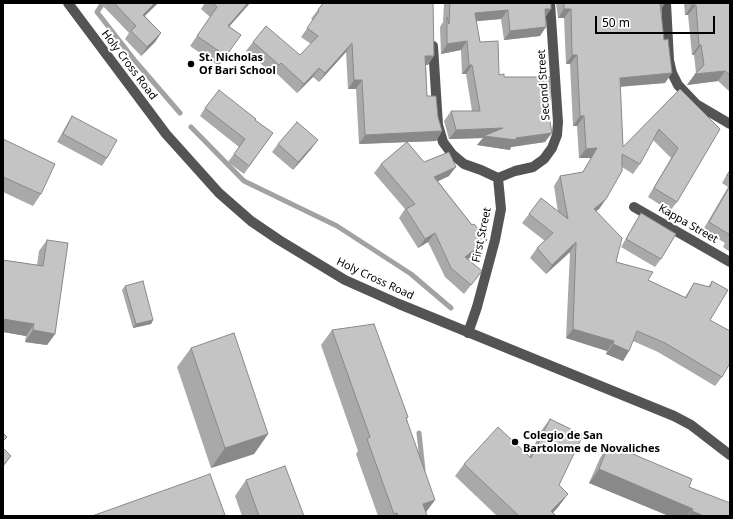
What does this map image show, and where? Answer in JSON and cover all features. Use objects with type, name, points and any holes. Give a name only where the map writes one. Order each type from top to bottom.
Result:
[{"type":"street","name":"Holy Cross Road","points":[[68,3],[166,134],[219,193],[251,221],[279,240],[345,280],[468,333],[674,416],[691,425],[730,455]]},
{"type":"street","name":"Second Street","points":[[498,178],[515,171],[532,167],[544,159],[552,148],[557,135],[558,122],[550,3]]},
{"type":"street","points":[[666,3],[669,60],[672,73],[678,85],[696,104],[730,124]]},
{"type":"street","points":[[433,33],[433,55],[438,124],[443,142],[452,154],[464,164],[498,178]]},
{"type":"street","name":"First Street","points":[[468,333],[477,307],[493,248],[501,209],[498,178]]},
{"type":"street","name":"Kappa Street","points":[[634,208],[730,262]]},
{"type":"building","points":[[114,3],[155,3],[143,15],[161,33],[147,47],[131,31],[136,26]]},
{"type":"building","points":[[213,3],[248,3],[228,26],[241,35],[226,56],[197,36],[217,7]]},
{"type":"building","points":[[323,3],[433,3],[434,56],[425,56],[427,96],[436,96],[438,117],[442,131],[365,135],[362,80],[354,80],[352,43],[325,73],[319,68],[304,84],[281,63],[279,65],[253,42],[266,26],[300,55],[318,36],[307,28]]},
{"type":"building","points":[[450,3],[551,3],[551,9],[545,9],[546,27],[510,31],[508,10],[475,13],[480,42],[498,41],[499,75],[504,74],[504,77],[550,77],[550,100],[546,100],[552,133],[516,138],[516,140],[484,136],[503,128],[456,130],[451,111],[480,111],[472,65],[469,65],[467,41],[447,44],[447,17],[449,24]]},
{"type":"building","points":[[564,3],[660,3],[664,40],[668,39],[672,73],[620,78],[623,147],[680,89],[720,129],[677,202],[654,188],[678,148],[659,129],[640,164],[622,154],[622,171],[606,199],[594,209],[622,238],[616,262],[653,272],[648,280],[686,298],[694,283],[710,287],[712,281],[728,290],[710,320],[730,331],[730,363],[722,377],[665,343],[637,331],[629,351],[613,344],[614,341],[573,329],[576,242],[552,265],[537,248],[553,233],[529,214],[541,198],[568,219],[560,176],[583,172],[597,148],[586,149],[584,116],[580,116],[577,55],[572,55],[571,9],[564,9]]},
{"type":"building","points":[[692,3],[730,3],[730,75],[725,71],[695,74],[704,65],[701,45],[699,45],[696,5],[692,5]]},
{"type":"building","points":[[219,90],[273,133],[249,166],[234,154],[245,139],[205,108]]},
{"type":"building","points":[[72,116],[117,140],[107,158],[63,134]]},
{"type":"building","points":[[297,122],[318,140],[298,162],[278,144]]},
{"type":"building","points":[[3,139],[55,164],[41,194],[3,177]]},
{"type":"building","points":[[407,142],[424,162],[449,152],[456,167],[434,177],[472,225],[474,224],[487,240],[465,257],[482,271],[471,285],[451,268],[435,233],[425,239],[406,209],[415,204],[381,164]]},
{"type":"building","points":[[730,186],[730,235],[709,222]]},
{"type":"building","points":[[641,213],[676,234],[661,259],[626,239]]},
{"type":"building","points":[[47,240],[68,243],[55,334],[33,330],[34,324],[3,319],[3,260],[43,266]]},
{"type":"building","points":[[143,281],[153,320],[136,324],[125,286]]},
{"type":"building","points":[[374,324],[408,417],[406,418],[435,500],[423,504],[427,516],[398,516],[397,513],[394,514],[367,439],[370,437],[332,330]]},
{"type":"building","points":[[234,333],[268,434],[225,448],[191,348]]},
{"type":"building","points":[[550,419],[583,435],[559,485],[568,494],[551,511],[556,516],[519,516],[464,464],[498,427],[531,458]]},
{"type":"building","points":[[3,433],[7,437],[3,441]]},
{"type":"building","points":[[609,444],[692,479],[689,487],[730,503],[730,516],[704,516],[692,511],[693,509],[599,469]]},
{"type":"building","points":[[3,448],[11,456],[3,465]]},
{"type":"building","points":[[285,466],[304,516],[259,516],[246,480]]},
{"type":"building","points":[[210,474],[225,515],[92,516]]},
{"type":"waterway","points":[[103,3],[97,12],[136,62],[180,113]]},
{"type":"waterway","points":[[191,127],[244,181],[337,226],[411,274],[451,308]]},
{"type":"waterway","points":[[419,433],[423,470]]},
{"type":"place","name":"St. Nicholas Of Bari School","points":[[191,64]]},
{"type":"place","name":"Colegio de San Bartolome de Novaliches","points":[[515,442]]}]
